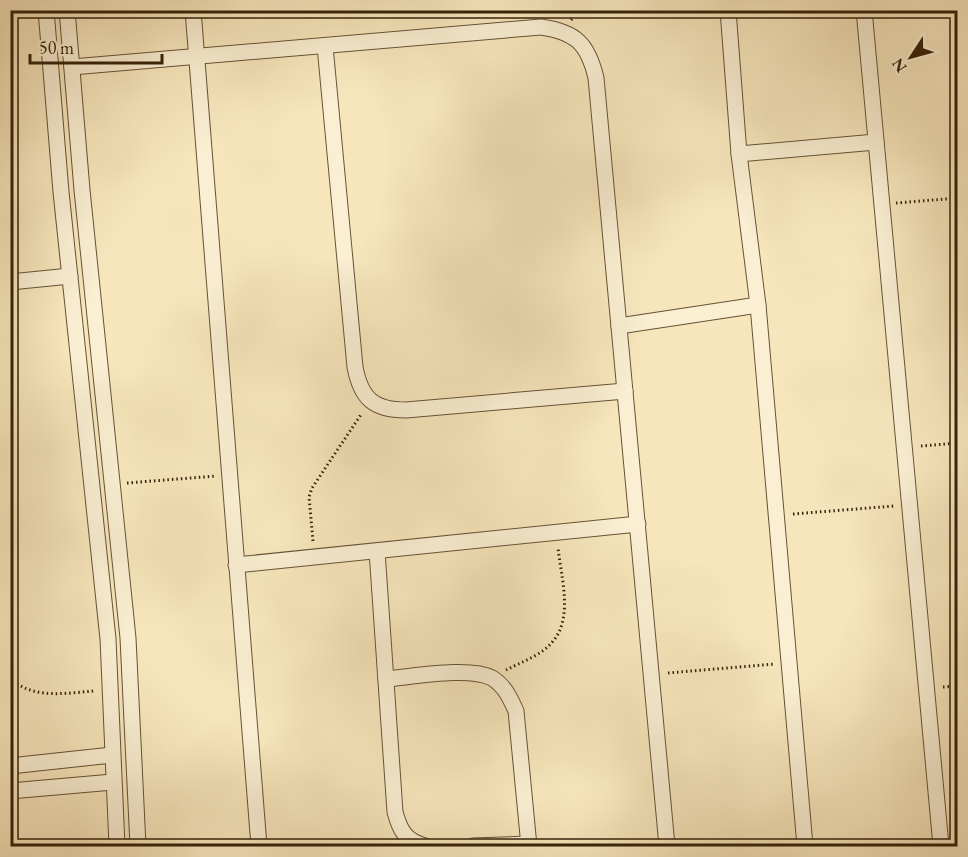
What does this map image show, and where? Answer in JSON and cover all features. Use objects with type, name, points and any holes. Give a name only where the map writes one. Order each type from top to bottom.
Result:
[{"type":"street","points":[[46,10],[61,192],[108,639],[117,846]]},
{"type":"street","points":[[67,10],[82,190],[128,638],[135,825],[138,846]]},
{"type":"street","points":[[193,10],[259,846]]},
{"type":"street","points":[[728,10],[739,154],[758,305],[804,846]]},
{"type":"street","points":[[864,10],[941,846]]},
{"type":"street","points":[[72,67],[541,27],[562,30],[579,41],[592,57],[596,78],[667,846]]},
{"type":"street","points":[[325,46],[355,367],[358,386],[370,401],[387,410],[406,410],[625,391]]},
{"type":"street","points":[[739,154],[876,142]]},
{"type":"street","points":[[61,192],[82,190]]},
{"type":"street","points":[[10,282],[70,276]]},
{"type":"street","points":[[619,326],[758,305]]},
{"type":"street","points":[[236,566],[638,524]]},
{"type":"street","points":[[377,551],[395,812],[400,830],[413,843],[425,846]]},
{"type":"street","points":[[386,679],[470,673],[491,678],[507,691],[516,711],[529,845],[473,846]]},
{"type":"street","points":[[10,766],[112,755]]},
{"type":"street","points":[[10,791],[113,782]]},
{"type":"street","points":[[115,825],[135,825]]},
{"type":"path","points":[[882,204],[957,198]]},
{"type":"path","points":[[314,557],[309,507],[312,488],[370,401]]},
{"type":"path","points":[[904,448],[957,443]]},
{"type":"path","points":[[111,484],[230,475]]},
{"type":"path","points":[[776,515],[909,504]]},
{"type":"path","points":[[491,678],[539,653],[554,641],[563,624],[564,605],[557,533]]},
{"type":"path","points":[[651,674],[789,663]]},
{"type":"path","points":[[10,678],[27,689],[40,693],[110,689]]}]
